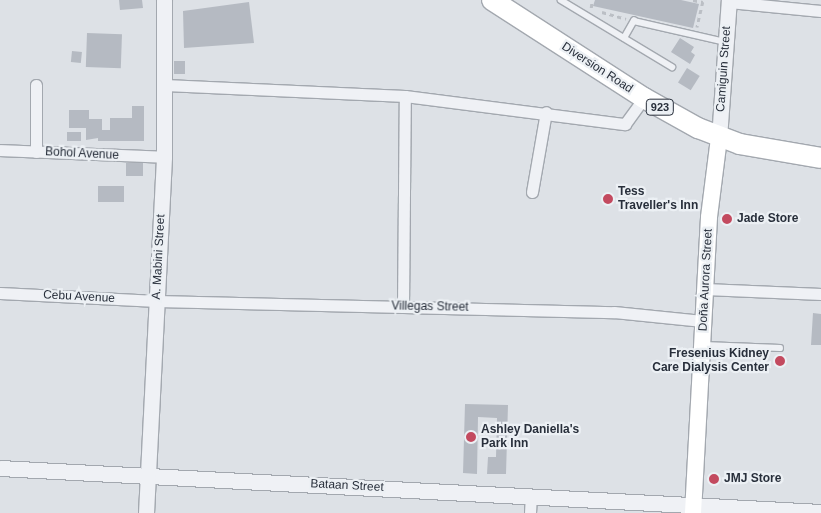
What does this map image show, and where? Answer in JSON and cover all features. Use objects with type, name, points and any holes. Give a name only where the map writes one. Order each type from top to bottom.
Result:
[{"type":"highway","name":"Diversion Road","points":[[496,1],[644,98],[719,138],[759,148],[821,158]]},
{"type":"main road","name":"Doña Aurora Street","points":[[694,508],[712,184],[719,138]]},
{"type":"street","name":"A. Mabini Street","points":[[146,513],[164,158],[164,0]]},
{"type":"street","points":[[729,1],[821,10]]},
{"type":"street","name":"Camiguin Street","points":[[719,138],[729,1]]},
{"type":"street","points":[[36,84],[36,152]]},
{"type":"street","points":[[165,85],[404,96],[546,112],[625,124],[644,98]]},
{"type":"street","points":[[403,307],[404,96]]},
{"type":"street","points":[[532,192],[546,112]]},
{"type":"street","name":"Bohol Avenue","points":[[0,150],[164,158]]},
{"type":"street","points":[[705,289],[821,294]]},
{"type":"street","name":"Cebu Avenue","points":[[0,293],[157,302]]},
{"type":"street","name":"Villegas Street","points":[[157,302],[614,312],[703,321]]},
{"type":"street","name":"Bataan Street","points":[[0,468],[531,495],[694,508],[821,512]]},
{"type":"street","points":[[530,513],[531,495]]},
{"type":"lane","points":[[561,0],[672,67]]},
{"type":"lane","points":[[624,38],[634,22],[726,42]]},
{"type":"lane","points":[[702,344],[780,348]]},
{"type":"path","points":[[592,0],[590,9],[634,22]]},
{"type":"path","points":[[693,0],[703,2],[695,35]]},
{"type":"building","points":[[119,0],[142,0],[143,8],[120,10]]},
{"type":"building","points":[[595,0],[681,0],[699,4],[693,28],[593,6]]},
{"type":"building","points":[[249,2],[254,43],[184,48],[183,11]]},
{"type":"building","points":[[87,33],[122,34],[121,68],[86,67]]},
{"type":"building","points":[[680,38],[694,47],[691,52],[695,55],[690,64],[671,52]]},
{"type":"building","points":[[72,51],[82,52],[81,63],[71,62]]},
{"type":"building","points":[[174,61],[185,61],[185,74],[174,74]]},
{"type":"building","points":[[687,68],[700,76],[691,90],[678,82]]},
{"type":"building","points":[[132,106],[144,106],[144,141],[98,141],[98,138],[86,140],[86,128],[69,128],[69,110],[89,110],[89,119],[102,119],[102,130],[110,130],[110,118],[132,118]]},
{"type":"building","points":[[67,132],[81,132],[81,141],[67,141]]},
{"type":"building","points":[[126,163],[143,163],[143,176],[126,176]]},
{"type":"building","points":[[98,186],[124,186],[124,202],[98,202]]},
{"type":"building","points":[[813,313],[821,314],[821,345],[811,345]]},
{"type":"building","name":"Ashley Daniella's Park Inn","points":[[465,404],[508,405],[506,474],[487,474],[488,457],[496,457],[497,418],[478,417],[477,474],[463,473]]},
{"type":"place","name":"Tess Traveller's Inn","points":[[608,199]]},
{"type":"place","name":"Jade Store","points":[[727,219]]},
{"type":"place","name":"Fresenius Kidney Care Dialysis Center","points":[[780,361]]},
{"type":"place","name":"Ashley Daniella's Park Inn","points":[[471,437]]},
{"type":"place","name":"JMJ Store","points":[[714,479]]}]
